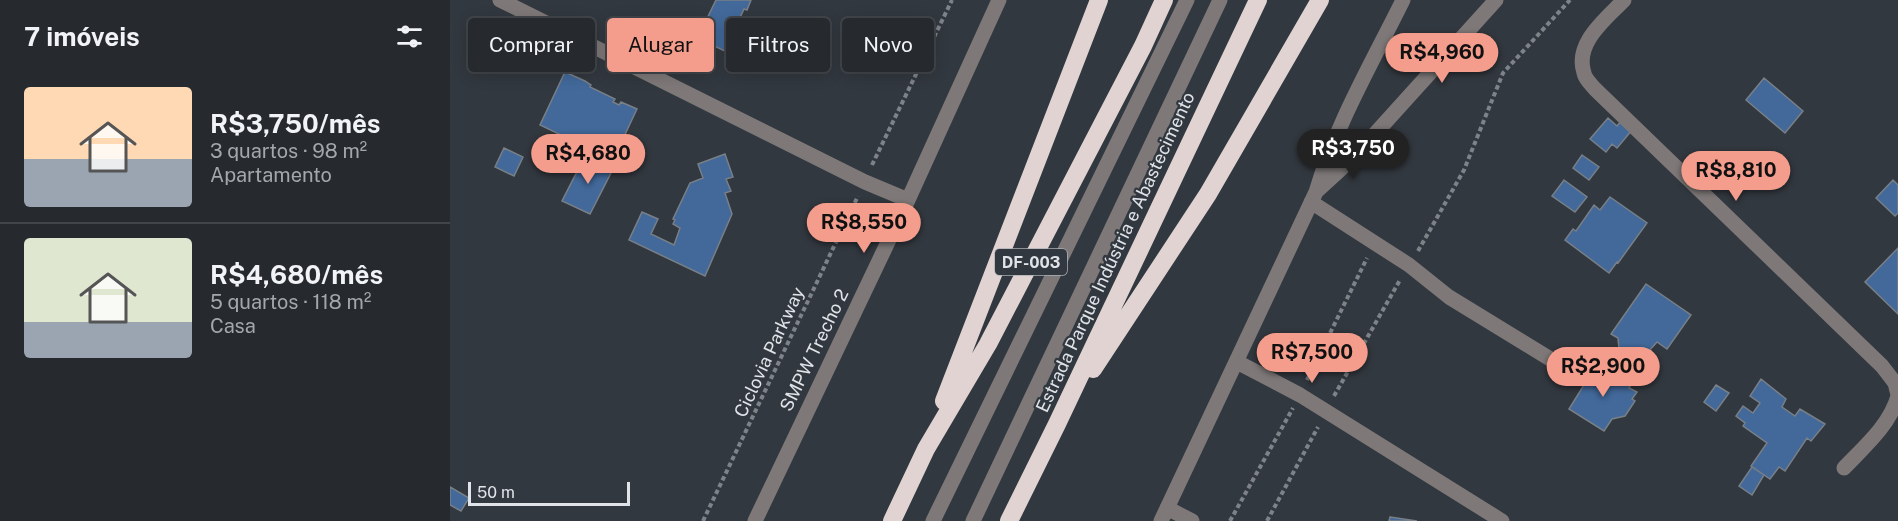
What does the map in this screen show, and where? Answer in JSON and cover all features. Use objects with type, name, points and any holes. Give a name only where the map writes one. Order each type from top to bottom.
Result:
[{"type":"highway","points":[[926,449],[1099,0]]},
{"type":"highway","name":"DF-003","points":[[892,521],[926,449],[993,335],[1143,46],[1164,0]]},
{"type":"highway","name":"Estrada Parque Indústria e Abastecimento","points":[[1009,521],[1258,0]]},
{"type":"highway","points":[[1057,424],[1208,194],[1320,0]]},
{"type":"street","points":[[500,0],[865,182],[908,200]]},
{"type":"street","name":"SMPW Trecho 2","points":[[755,521],[908,200],[999,0]]},
{"type":"street","points":[[933,521],[1187,0]]},
{"type":"street","points":[[973,521],[1220,0]]},
{"type":"street","points":[[1192,521],[1164,514],[1314,197],[1335,137],[1403,0]]},
{"type":"street","points":[[1314,197],[1354,157],[1496,0]]},
{"type":"street","points":[[1624,0],[1595,31],[1586,45],[1582,58],[1584,75],[1595,89],[1882,366],[1895,383],[1898,396],[1894,409],[1884,424],[1844,468]]},
{"type":"street","points":[[1314,197],[1449,297],[1565,368]]},
{"type":"street","points":[[1237,362],[1300,395],[1502,521]]},
{"type":"path","name":"Ciclovia Parkway","points":[[704,521],[952,0]]},
{"type":"building","points":[[716,0],[751,0],[747,10],[744,9],[740,18],[726,18],[726,52],[714,46],[714,18],[707,18]]},
{"type":"building","points":[[565,72],[615,99],[613,102],[619,105],[621,102],[637,109],[613,160],[540,125]]},
{"type":"building","points":[[1764,78],[1803,111],[1785,133],[1746,100]]},
{"type":"building","points":[[1608,118],[1617,126],[1621,121],[1632,130],[1617,148],[1612,144],[1606,152],[1590,139]]},
{"type":"building","points":[[504,148],[523,157],[514,176],[495,167]]},
{"type":"building","points":[[725,154],[733,177],[726,179],[731,191],[725,193],[732,214],[705,276],[629,240],[642,212],[658,219],[651,234],[674,245],[680,228],[673,224],[675,220],[673,219],[690,183],[703,178],[698,164]]},
{"type":"building","points":[[1582,155],[1599,167],[1589,180],[1573,168]]},
{"type":"building","points":[[585,156],[613,169],[590,214],[562,201]]},
{"type":"building","points":[[1564,180],[1587,197],[1575,212],[1552,196]]},
{"type":"building","points":[[1893,180],[1898,185],[1898,213],[1895,216],[1876,198]]},
{"type":"building","points":[[1610,197],[1647,223],[1609,273],[1565,240],[1573,229],[1576,231],[1594,205],[1600,210]]},
{"type":"building","points":[[1898,248],[1898,314],[1865,282]]},
{"type":"building","points":[[1646,284],[1691,315],[1667,349],[1657,342],[1639,362],[1619,349],[1618,338],[1611,334]]},
{"type":"building","points":[[1597,364],[1631,385],[1629,388],[1637,392],[1632,399],[1635,401],[1625,416],[1612,419],[1604,431],[1569,409]]},
{"type":"building","points":[[1761,379],[1786,399],[1782,407],[1795,416],[1800,409],[1825,424],[1811,441],[1807,438],[1785,471],[1779,467],[1770,479],[1751,466],[1767,443],[1743,426],[1745,423],[1736,416],[1743,406],[1753,413],[1760,403],[1750,396]]},
{"type":"building","points":[[1716,385],[1729,393],[1716,411],[1704,402]]},
{"type":"building","points":[[1752,467],[1764,475],[1752,495],[1739,486]]},
{"type":"building","points":[[450,487],[469,498],[461,511],[450,505]]},
{"type":"building","points":[[1390,517],[1417,521],[1389,521]]}]
